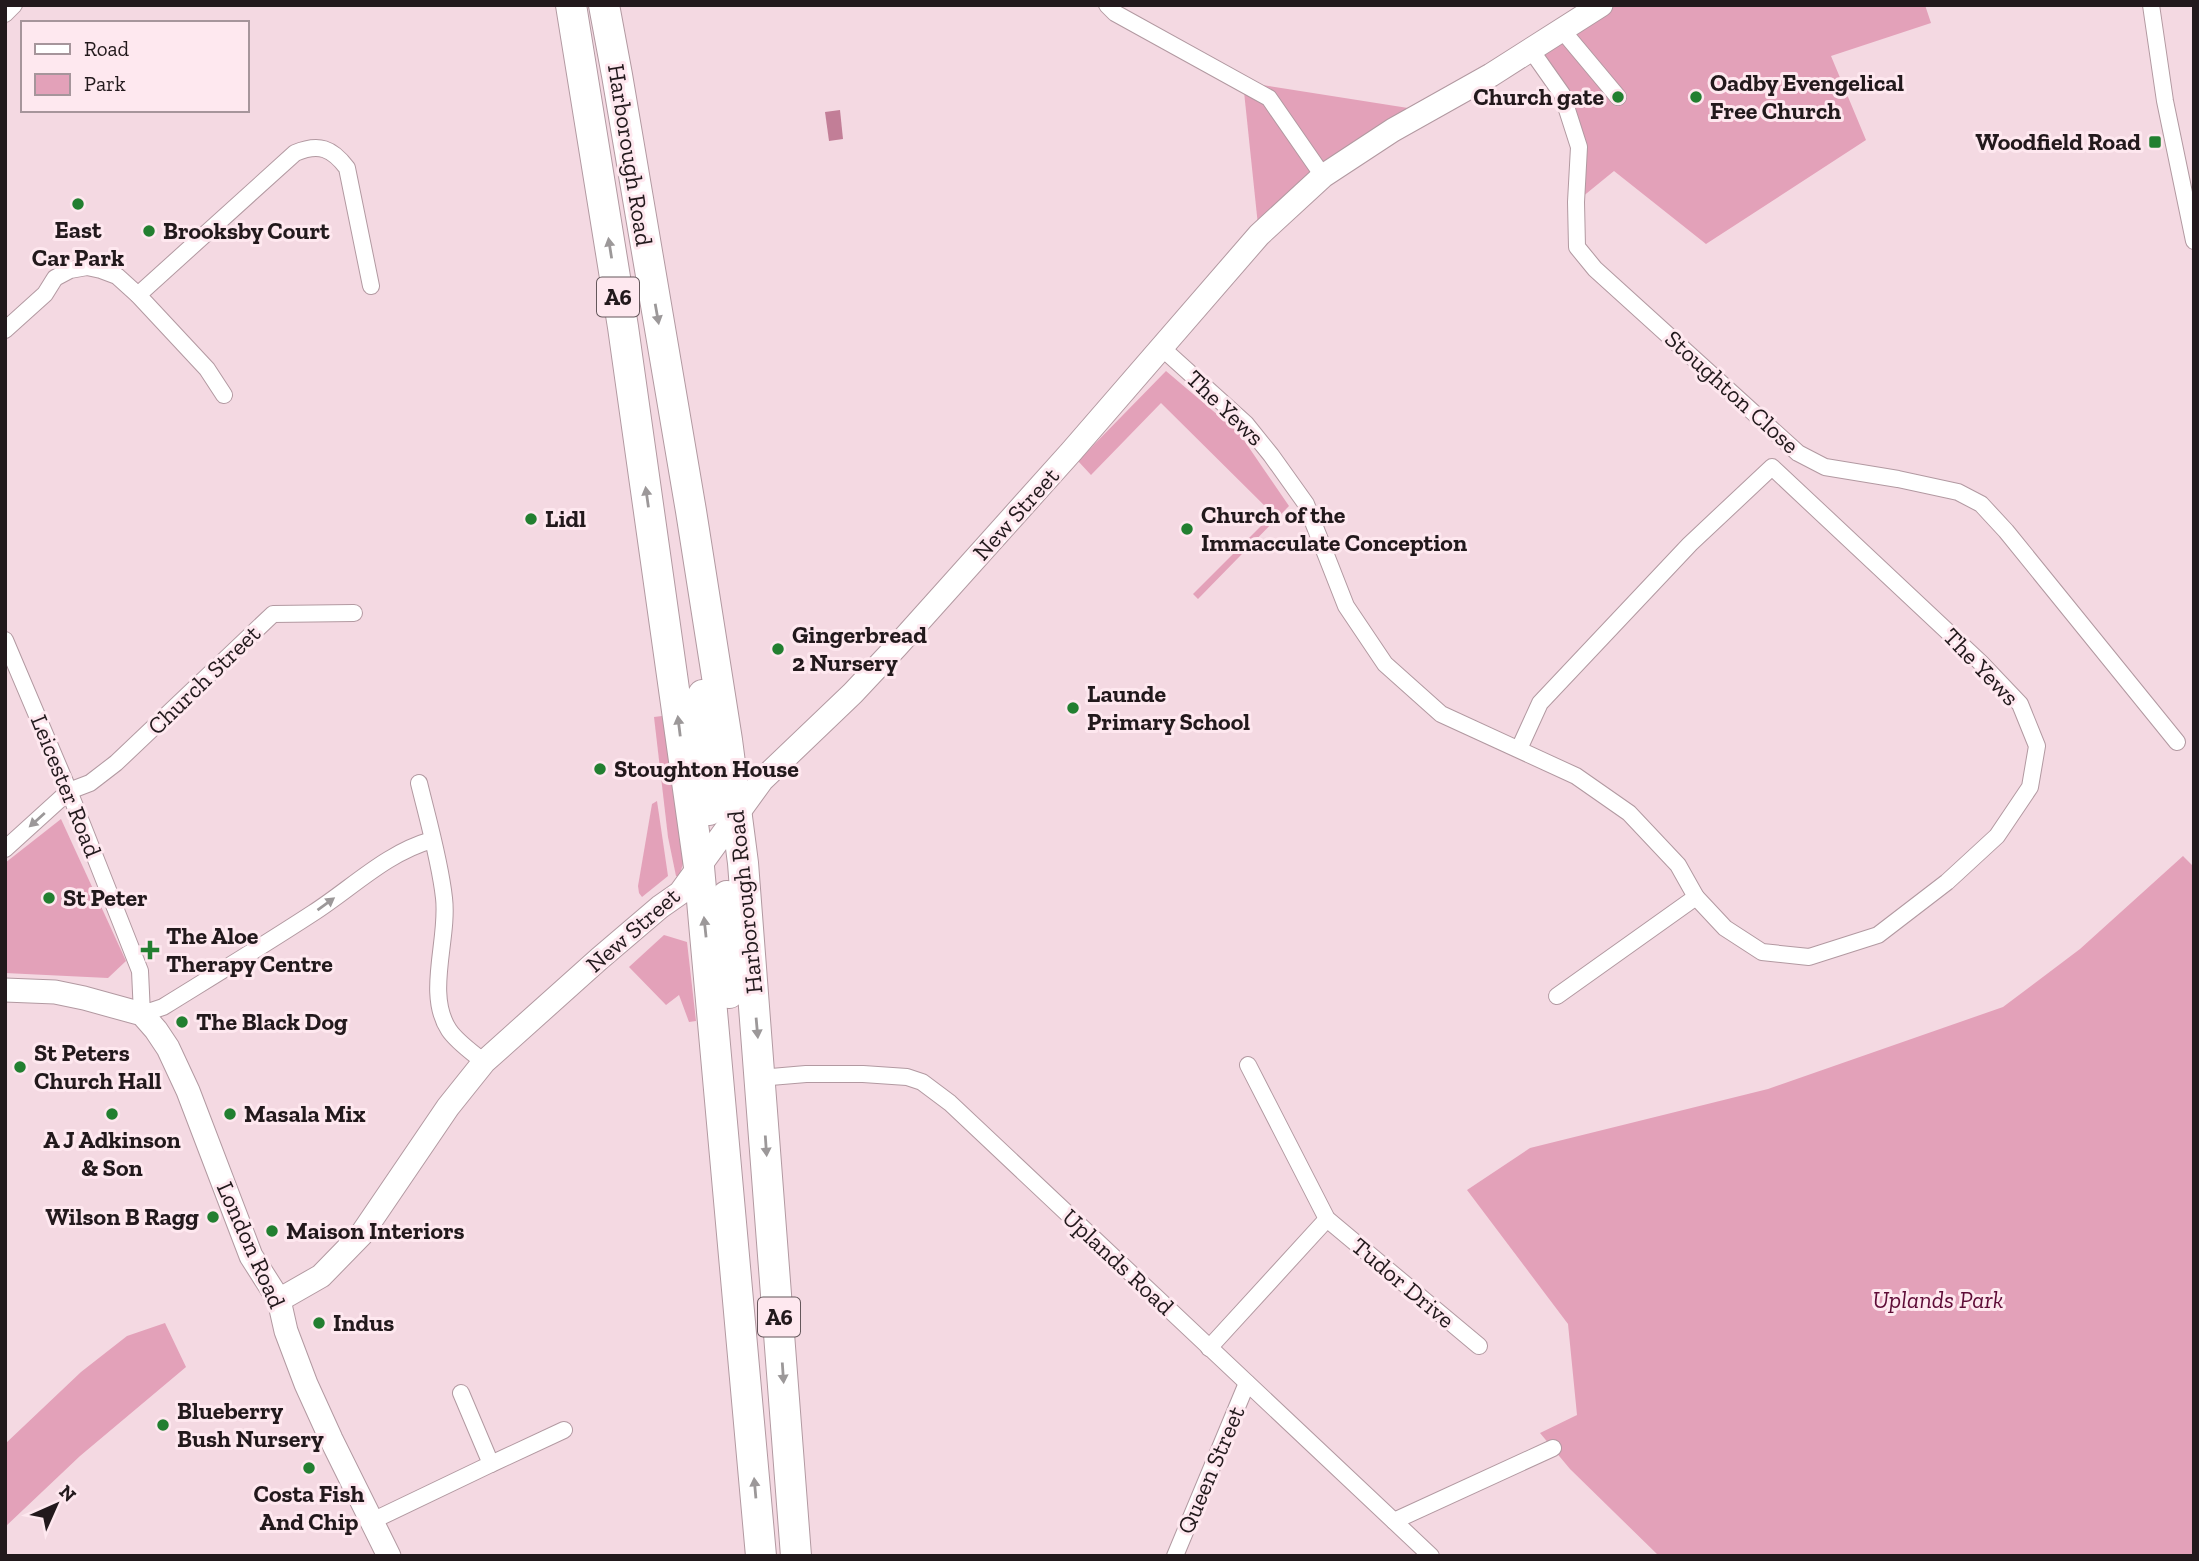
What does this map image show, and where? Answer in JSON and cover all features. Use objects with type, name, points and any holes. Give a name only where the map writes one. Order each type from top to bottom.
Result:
[{"type":"highway","name":"Harborough Road","points":[[571,5],[623,327],[653,615],[718,840],[743,863],[796,1556]]},
{"type":"highway","name":"Harborough Road","points":[[604,5],[726,730],[718,840],[714,1044],[761,1556]]},
{"type":"highway","points":[[653,615],[671,613],[677,604],[667,451],[670,386]]},
{"type":"highway","name":"A6","points":[[691,511],[686,536],[706,726],[705,744],[718,840],[746,1243],[748,1339],[743,1348]]},
{"type":"highway","points":[[714,1044],[732,1067],[760,1078],[736,1101]]},
{"type":"main road","name":"New Street","points":[[279,1300],[321,1276],[360,1235],[448,1107],[484,1062],[660,907],[680,893],[762,780],[853,693],[888,655],[1071,452],[1259,235],[1323,176],[1393,130],[1491,75],[1601,5]]},
{"type":"main road","points":[[5,990],[55,992],[142,1014]]},
{"type":"main road","name":"London Road","points":[[142,1014],[167,1048],[188,1091],[251,1255],[279,1300],[286,1331],[306,1384],[389,1556]]},
{"type":"street","points":[[5,14],[14,5]]},
{"type":"street","points":[[1107,5],[1115,13],[1269,98],[1323,176]]},
{"type":"street","points":[[2151,5],[2165,101],[2194,241]]},
{"type":"street","points":[[1562,30],[1618,97]]},
{"type":"street","name":"Stoughton Close","points":[[1531,50],[1562,94],[1579,146],[1577,247],[1595,269],[1798,453],[1825,467],[1958,492],[1981,504],[2006,531],[2177,742]]},
{"type":"street","points":[[138,295],[295,153],[308,147],[323,148],[338,155],[347,168],[371,286]]},
{"type":"street","points":[[5,330],[45,294],[55,278],[70,270],[87,267],[102,270],[117,276],[138,295],[207,369],[224,395]]},
{"type":"street","name":"The Yews","points":[[1162,348],[1246,424],[1306,504],[1346,606],[1385,664],[1441,714],[1576,776],[1629,813],[1678,865],[1696,897],[1725,928],[1762,952],[1809,957],[1878,934],[1937,890],[1997,836],[2030,787],[2037,746],[2020,704],[1980,662],[1772,467],[1690,544],[1549,693],[1540,703],[1518,748]]},
{"type":"street","name":"Church Street","points":[[5,849],[69,791],[90,783],[116,763],[273,614],[354,613]]},
{"type":"street","name":"Leicester Road","points":[[5,640],[69,791],[140,971],[142,1014]]},
{"type":"street","points":[[419,783],[445,900],[438,997],[440,1009],[450,1031],[484,1062]]},
{"type":"street","points":[[142,1014],[163,1007],[315,912],[396,854],[432,840]]},
{"type":"street","points":[[1557,996],[1696,897]]},
{"type":"street","name":"Tudor Drive","points":[[1248,1065],[1327,1219],[1479,1346]]},
{"type":"street","name":"Uplands Road","points":[[760,1078],[806,1074],[863,1074],[907,1077],[922,1082],[950,1103],[1431,1556]]},
{"type":"street","name":"Tudor Drive","points":[[1209,1348],[1327,1219]]},
{"type":"street","name":"Queen Street","points":[[1175,1556],[1247,1383]]},
{"type":"street","points":[[461,1393],[491,1464]]},
{"type":"street","points":[[372,1521],[564,1430]]},
{"type":"street","points":[[1394,1521],[1553,1448]]},
{"type":"green space","points":[[1601,5],[1925,5],[1931,23],[1831,56],[1866,140],[1706,244],[1614,171],[1576,202],[1579,146],[1562,94],[1531,50]]},
{"type":"green space","points":[[1243,82],[1427,111],[1259,235]]},
{"type":"green space","points":[[1166,371],[1239,433],[1289,506],[1198,599],[1193,594],[1273,514],[1161,403],[1091,475],[1078,461]]},
{"type":"green space","points":[[670,715],[685,857],[679,877],[676,876],[668,837],[654,717]]},
{"type":"green space","points":[[657,801],[668,876],[642,897],[638,886],[652,804]]},
{"type":"green space","points":[[61,819],[126,961],[108,978],[5,973],[5,863]]},
{"type":"green space","name":"Uplands Park","points":[[2183,856],[2194,867],[2194,1556],[1659,1556],[1570,1469],[1540,1433],[1577,1415],[1568,1324],[1467,1190],[1530,1148],[1768,1089],[2003,1007],[2080,949]]},
{"type":"green space","points":[[664,935],[687,942],[696,1021],[689,1022],[679,995],[666,1005],[629,967]]},
{"type":"green space","points":[[165,1323],[186,1367],[80,1456],[5,1527],[5,1444],[81,1372],[127,1336]]},
{"type":"shaded area","points":[[840,110],[843,139],[829,141],[825,112]]},
{"type":"place","name":"Church gate","points":[[1618,97]]},
{"type":"place","name":"Oadby Evengelical Free Church","points":[[1696,97]]},
{"type":"place","name":"Woodfield Road","points":[[2155,142]]},
{"type":"place","name":"East Car Park","points":[[78,204]]},
{"type":"place","name":"Brooksby Court","points":[[149,231]]},
{"type":"place","name":"Lidl","points":[[531,519]]},
{"type":"place","name":"Church of the Immacculate Conception","points":[[1187,529]]},
{"type":"place","name":"Gingerbread 2 Nursery","points":[[778,649]]},
{"type":"place","name":"Launde Primary School","points":[[1073,708]]},
{"type":"place","name":"Stoughton House","points":[[600,769]]},
{"type":"place","name":"St Peter","points":[[49,898]]},
{"type":"place","name":"The Aloe Therapy Centre","points":[[150,950]]},
{"type":"place","name":"The Black Dog","points":[[182,1022]]},
{"type":"place","name":"St Peters Church Hall","points":[[20,1067]]},
{"type":"place","name":"A J Adkinson & Son","points":[[112,1114]]},
{"type":"place","name":"Masala Mix","points":[[230,1114]]},
{"type":"place","name":"Wilson B Ragg","points":[[213,1217]]},
{"type":"place","name":"Maison Interiors","points":[[272,1231]]},
{"type":"place","name":"Indus","points":[[319,1323]]},
{"type":"place","name":"Blueberry Bush Nursery","points":[[163,1425]]},
{"type":"place","name":"Costa Fish And Chip","points":[[309,1468]]}]
